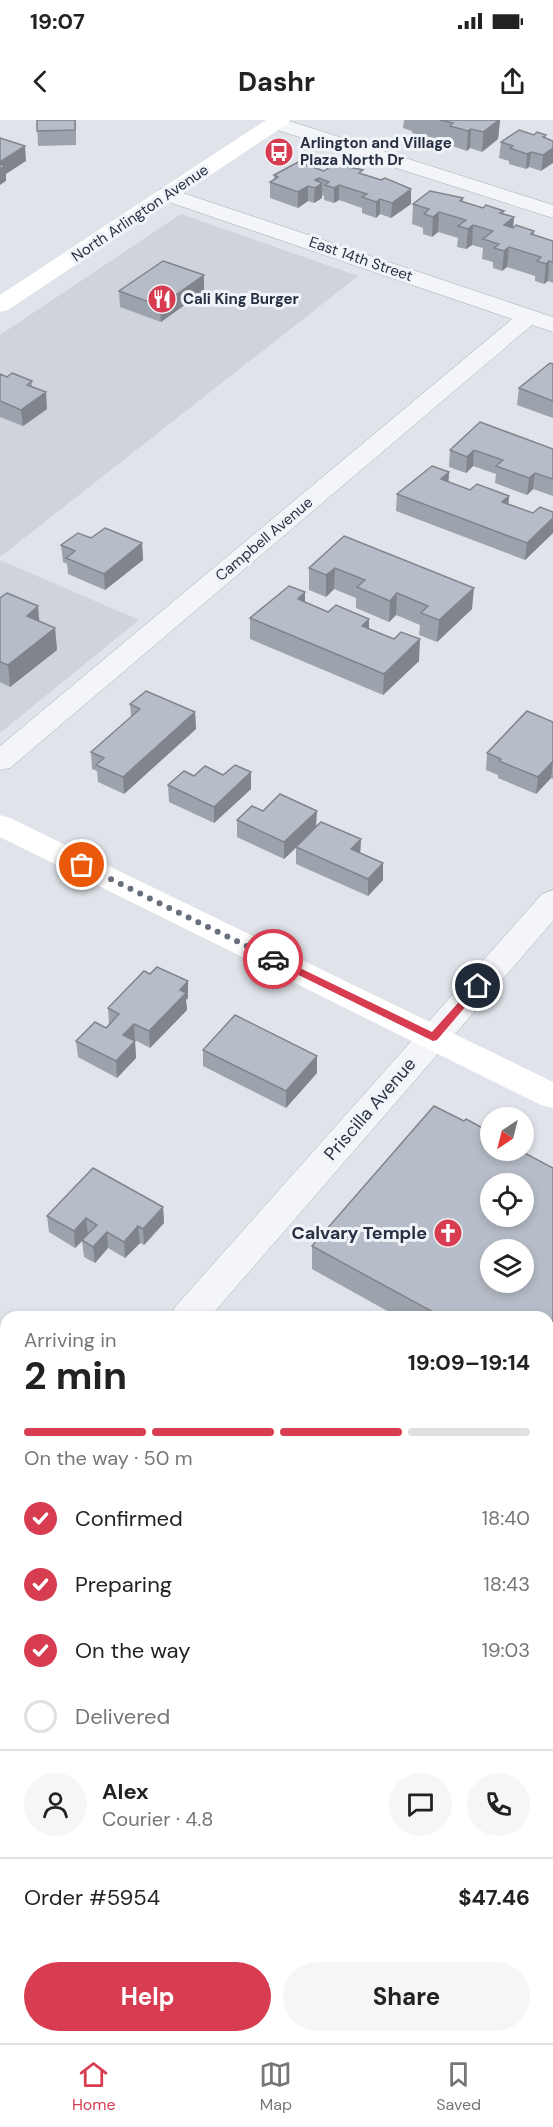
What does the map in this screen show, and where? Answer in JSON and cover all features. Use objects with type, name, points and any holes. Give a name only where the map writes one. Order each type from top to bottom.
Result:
[{"type":"main road","name":"North Arlington Avenue","points":[[0,305],[275,123]]},
{"type":"main road","points":[[0,825],[553,1096]]},
{"type":"street","points":[[249,120],[275,123],[553,213]]},
{"type":"street","name":"East 14th Street","points":[[168,194],[553,325]]},
{"type":"street","name":"Campbell Avenue","points":[[0,761],[528,317]]},
{"type":"street","name":"Priscilla Avenue","points":[[193,1311],[553,900]]},
{"type":"shaded area","points":[[181,214],[358,276],[0,557],[0,335]]},
{"type":"shaded area","points":[[0,560],[139,620],[0,733]]},
{"type":"building","points":[[37,120],[75,120],[75,130],[37,131]]},
{"type":"building","points":[[440,120],[499,120],[483,132],[450,126],[453,123]]},
{"type":"building","points":[[519,130],[534,135],[537,132],[546,135],[543,137],[553,141],[553,148],[543,155],[531,152],[527,154],[501,142]]},
{"type":"building","points":[[0,138],[25,146],[0,162]]},
{"type":"building","points":[[298,162],[324,171],[334,164],[363,170],[359,173],[381,180],[385,178],[411,189],[392,203],[380,199],[376,202],[362,197],[367,194],[339,185],[334,188],[325,185],[329,182],[319,178],[315,180],[322,183],[315,188],[308,186],[298,192],[270,182],[278,177],[274,175]]},
{"type":"building","points":[[430,191],[463,198],[460,201],[483,208],[486,205],[504,211],[500,213],[514,217],[504,225],[513,228],[516,225],[534,231],[531,234],[553,241],[553,262],[549,261],[546,264],[537,261],[541,257],[509,247],[504,251],[494,248],[499,244],[483,239],[493,231],[473,225],[468,229],[458,226],[466,220],[439,212],[433,217],[424,214],[429,209],[413,204]]},
{"type":"building","points":[[163,261],[204,275],[160,306],[119,291]]},
{"type":"building","points":[[550,363],[553,364],[553,401],[519,388]]},
{"type":"building","points":[[12,373],[32,381],[27,385],[46,392],[21,410],[0,401],[0,374],[7,377]]},
{"type":"building","points":[[480,422],[553,449],[553,479],[535,473],[529,478],[496,466],[503,460],[474,450],[467,457],[450,450]]},
{"type":"building","points":[[432,466],[449,472],[441,479],[470,490],[477,484],[509,496],[502,502],[533,513],[540,507],[553,512],[553,518],[527,543],[397,494]]},
{"type":"building","points":[[105,528],[142,543],[104,574],[66,558],[75,551],[61,545],[78,533],[91,538]]},
{"type":"building","points":[[344,536],[474,588],[439,620],[421,613],[428,606],[397,593],[390,601],[357,587],[365,580],[335,568],[326,575],[309,568]]},
{"type":"building","points":[[289,586],[305,592],[298,599],[328,612],[336,605],[369,619],[362,626],[394,639],[401,632],[420,639],[384,674],[250,618]]},
{"type":"building","points":[[7,593],[38,606],[27,616],[55,628],[8,665],[0,662],[0,598]]},
{"type":"building","points":[[146,691],[195,712],[123,777],[96,765],[104,758],[91,752],[140,709],[130,704]]},
{"type":"building","points":[[527,711],[553,722],[553,761],[538,777],[499,761],[501,759],[487,753]]},
{"type":"building","points":[[235,765],[251,772],[214,807],[168,785],[184,771],[194,776],[205,766],[223,775]]},
{"type":"building","points":[[280,794],[317,811],[284,842],[237,820],[252,806],[263,811]]},
{"type":"building","points":[[321,822],[361,839],[351,849],[383,863],[368,879],[296,847]]},
{"type":"building","points":[[157,967],[188,981],[180,990],[186,993],[149,1031],[134,1024],[123,1035],[135,1041],[116,1061],[76,1041],[95,1022],[106,1028],[119,1014],[108,1008],[144,971],[150,974]]},
{"type":"building","points":[[235,1015],[317,1056],[286,1091],[203,1050]]},
{"type":"building","name":"Calvary Temple","points":[[434,1106],[480,1127],[480,1161],[534,1161],[534,1158],[553,1168],[553,1311],[431,1311],[312,1246]]},
{"type":"building","points":[[93,1168],[163,1207],[143,1229],[138,1226],[124,1242],[107,1232],[93,1247],[82,1240],[97,1225],[86,1218],[74,1231],[47,1216]]},
{"type":"way so far","points":[[82,865],[273,959]]},
{"type":"place","name":"Arlington and Village Plaza North Dr","points":[[279,152]]},
{"type":"place","name":"Cali King Burger","points":[[162,299]]},
{"type":"place","name":"Calvary Temple","points":[[448,1233]]},
{"type":"route","points":[[273,959],[433,1037],[478,986]]}]
